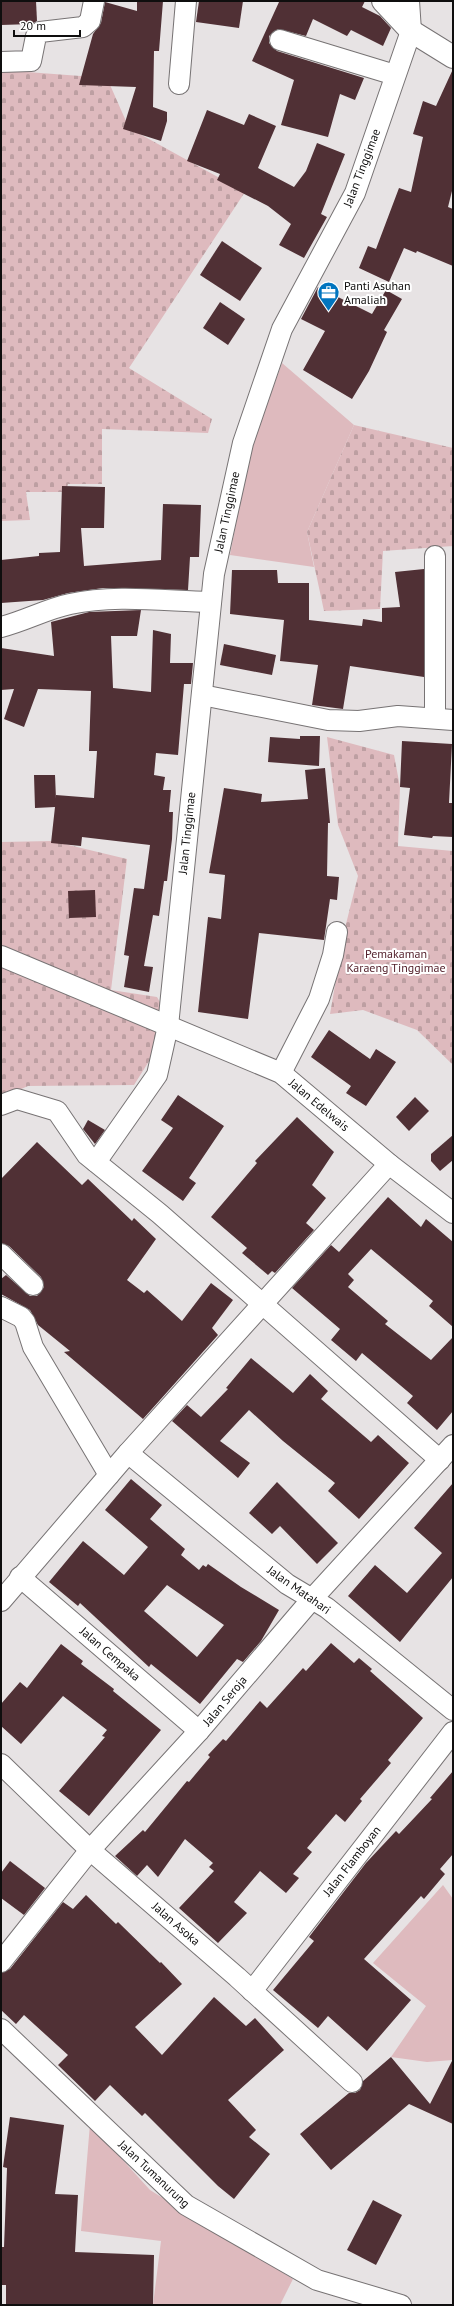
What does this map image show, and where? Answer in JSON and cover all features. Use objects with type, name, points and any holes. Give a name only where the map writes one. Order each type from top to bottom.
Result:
[{"type":"street","points":[[1,62],[31,61],[36,38],[40,32],[83,27],[90,21],[94,1]]},
{"type":"street","points":[[179,84],[186,1]]},
{"type":"street","points":[[384,1],[411,31],[453,57]]},
{"type":"street","points":[[409,1],[411,31]]},
{"type":"street","name":"Jalan Tinggimae","points":[[96,1162],[157,1075],[168,1026],[202,695],[210,602],[214,574],[243,443],[282,329],[355,193],[411,31]]},
{"type":"street","points":[[280,40],[396,75]]},
{"type":"street","points":[[202,695],[328,720],[359,721],[398,716],[444,719],[435,556]]},
{"type":"street","points":[[1,627],[21,622],[49,610],[71,604],[107,600],[210,602]]},
{"type":"street","points":[[281,1073],[319,1000],[333,955],[336,932]]},
{"type":"street","name":"Jalan Edelwais","points":[[1,956],[281,1073],[389,1164],[453,1213]]},
{"type":"street","points":[[1,1105],[17,1099],[57,1111],[87,1155],[160,1214],[262,1304],[447,1452]]},
{"type":"street","points":[[1,1601],[20,1577],[128,1453],[389,1164]]},
{"type":"street","points":[[1,1254],[33,1285]]},
{"type":"street","points":[[1,1307],[22,1317],[25,1322],[32,1347],[109,1475]]},
{"type":"street","name":"Jalan Seroja","points":[[1,1962],[90,1850],[199,1731],[312,1599],[447,1452]]},
{"type":"street","name":"Jalan Matahari","points":[[128,1453],[288,1584],[326,1608],[453,1710]]},
{"type":"street","name":"Jalan Cempaka","points":[[20,1577],[199,1731]]},
{"type":"street","name":"Jalan Flamboyan","points":[[252,1991],[453,1732]]},
{"type":"street","name":"Jalan Asoka","points":[[1,1764],[90,1850],[252,1991],[352,2082]]},
{"type":"street","name":"Jalan Tumanurung","points":[[1,2029],[186,2205],[317,2280],[401,2305]]},
{"type":"green space","points":[[1,70],[107,78],[129,128],[245,192],[129,368],[212,419],[208,433],[102,429],[102,484],[68,484],[66,492],[26,492],[30,520],[1,521]]},
{"type":"green space","points":[[282,363],[354,425],[307,532],[314,567],[230,555],[249,454]]},
{"type":"green space","points":[[354,425],[453,448],[453,546],[383,551],[380,609],[324,611],[307,532]]},
{"type":"green space","name":"Pemakaman Karaeng Tinggimae","points":[[327,737],[394,755],[400,787],[398,846],[453,851],[453,1065],[417,1030],[363,1010],[330,1014],[345,928],[358,876],[338,825]]},
{"type":"green space","points":[[52,841],[127,859],[111,990],[157,997],[161,1004],[163,1039],[134,1085],[28,1086],[1,1098],[1,842]]},
{"type":"green space","points":[[443,1885],[453,1899],[453,2060],[427,2062],[391,2057],[426,2006],[373,1963]]},
{"type":"green space","points":[[90,2124],[150,2190],[293,2279],[280,2305],[153,2305],[161,2241],[81,2231]]},
{"type":"building","points":[[1,1],[36,1],[37,21],[32,24],[1,25]]},
{"type":"building","points":[[137,1],[163,1],[159,51],[154,51],[153,107],[167,112],[167,121],[161,141],[123,129],[136,87],[79,85],[93,34],[101,23],[105,2],[137,11]]},
{"type":"building","points":[[199,1],[243,1],[239,28],[196,22]]},
{"type":"building","points":[[276,1],[365,1],[362,7],[380,16],[391,28],[383,46],[351,30],[347,36],[313,19],[306,36],[278,29],[269,36],[269,43],[277,51],[364,78],[355,100],[340,94],[328,137],[281,125],[294,80],[252,61],[279,2]]},
{"type":"building","points":[[453,69],[453,187],[448,207],[453,209],[453,266],[417,251],[416,253],[404,248],[389,282],[359,268],[368,246],[376,249],[399,188],[411,192],[423,137],[413,134],[423,101],[436,106]]},
{"type":"building","points":[[207,110],[244,125],[249,114],[276,126],[258,168],[294,187],[306,171],[317,143],[345,154],[321,214],[327,217],[304,258],[279,245],[291,224],[268,206],[217,180],[220,174],[187,161]]},
{"type":"building","points":[[222,241],[262,268],[240,301],[200,275]]},
{"type":"building","points":[[318,287],[372,314],[386,290],[402,299],[384,330],[387,332],[369,371],[352,399],[303,370],[325,331],[301,319]]},
{"type":"building","points":[[220,302],[245,319],[228,345],[203,328]]},
{"type":"building","points":[[62,486],[105,487],[104,528],[81,528],[84,566],[161,560],[163,504],[201,505],[199,557],[190,557],[188,590],[103,588],[68,593],[43,600],[1,603],[1,560],[39,556],[39,553],[60,552]]},
{"type":"building","points":[[424,569],[424,677],[350,666],[343,709],[312,705],[318,665],[280,661],[284,620],[230,614],[232,570],[277,570],[278,583],[309,583],[309,620],[362,626],[363,619],[382,622],[382,608],[400,607],[395,572]]},
{"type":"building","points":[[141,610],[137,636],[111,636],[113,688],[151,692],[153,630],[171,634],[170,663],[193,663],[191,684],[184,684],[178,755],[156,753],[154,775],[165,777],[163,790],[171,790],[169,812],[173,812],[172,839],[167,881],[164,881],[159,916],[153,915],[144,966],[153,967],[149,992],[124,987],[129,956],[124,955],[134,888],[144,889],[150,845],[82,837],[81,846],[51,843],[55,807],[35,808],[34,775],[55,775],[56,799],[56,795],[94,798],[97,751],[89,751],[91,691],[38,689],[24,727],[4,719],[14,689],[1,690],[1,648],[54,656],[51,622],[89,612]]},
{"type":"building","points":[[224,644],[276,655],[272,675],[220,665]]},
{"type":"building","points":[[300,736],[320,736],[319,766],[268,762],[270,737],[300,739]]},
{"type":"building","points":[[402,741],[452,744],[449,803],[453,803],[453,837],[433,836],[432,838],[404,835],[410,788],[400,787]]},
{"type":"building","points":[[325,768],[330,823],[328,823],[327,876],[339,877],[337,900],[330,899],[324,940],[259,933],[248,1019],[198,1012],[208,917],[221,919],[225,875],[209,873],[224,788],[262,794],[261,802],[308,799],[305,770]]},
{"type":"building","points":[[95,890],[96,917],[69,918],[68,891]]},
{"type":"building","points":[[329,1030],[370,1059],[376,1049],[396,1062],[366,1106],[346,1093],[351,1086],[311,1057]]},
{"type":"building","points":[[178,1095],[224,1126],[189,1178],[196,1183],[183,1201],[142,1171],[173,1128],[161,1120]]},
{"type":"building","points":[[415,1097],[429,1111],[409,1131],[396,1117]]},
{"type":"building","points":[[297,1117],[334,1152],[312,1185],[326,1198],[306,1223],[314,1230],[275,1273],[272,1271],[268,1275],[242,1253],[247,1248],[211,1217],[257,1163],[255,1161]]},
{"type":"building","points":[[88,1120],[105,1130],[95,1144],[83,1129]]},
{"type":"building","points":[[453,1135],[453,1160],[440,1171],[431,1161],[431,1154]]},
{"type":"building","points":[[37,1142],[82,1185],[88,1179],[132,1221],[134,1218],[156,1239],[127,1280],[144,1293],[147,1290],[182,1321],[211,1283],[233,1300],[212,1328],[218,1335],[143,1419],[64,1352],[70,1351],[38,1325],[30,1310],[1,1294],[1,1279],[6,1275],[30,1296],[37,1296],[44,1287],[41,1277],[9,1246],[1,1243],[1,1179]]},
{"type":"building","points":[[388,1197],[421,1227],[426,1219],[453,1242],[453,1327],[429,1306],[433,1301],[371,1249],[348,1274],[354,1280],[348,1287],[388,1321],[385,1324],[431,1360],[453,1337],[453,1411],[437,1430],[407,1403],[413,1396],[362,1353],[356,1361],[331,1340],[340,1329],[292,1288],[331,1245],[339,1252]]},
{"type":"building","points":[[251,1358],[293,1393],[310,1374],[328,1391],[321,1399],[371,1442],[378,1435],[409,1463],[359,1519],[328,1491],[335,1483],[283,1441],[249,1410],[220,1441],[250,1463],[238,1478],[172,1421],[187,1405],[201,1417],[228,1389],[226,1388]]},
{"type":"building","points":[[131,1479],[162,1505],[150,1519],[185,1549],[181,1555],[199,1570],[203,1565],[206,1567],[208,1564],[241,1587],[279,1610],[261,1641],[243,1662],[237,1659],[200,1704],[151,1664],[149,1667],[80,1603],[78,1606],[49,1582],[83,1541],[124,1575],[148,1547],[105,1510]],"holes":[[[167,1585],[224,1625],[197,1657],[144,1611]]]},
{"type":"building","points":[[277,1482],[338,1543],[317,1564],[280,1526],[272,1534],[249,1513]]},
{"type":"building","points":[[453,1483],[453,1577],[400,1642],[348,1596],[375,1565],[407,1593],[442,1553],[414,1528]]},
{"type":"building","points":[[331,1643],[354,1663],[359,1658],[372,1669],[370,1671],[423,1718],[388,1760],[391,1763],[360,1799],[362,1801],[345,1822],[336,1814],[307,1848],[312,1852],[293,1874],[299,1878],[286,1893],[260,1871],[234,1902],[247,1913],[218,1943],[179,1908],[214,1871],[209,1867],[213,1863],[185,1839],[158,1877],[147,1865],[137,1876],[115,1856],[143,1830],[145,1832],[187,1781],[189,1782],[210,1757],[208,1755],[223,1739],[226,1741],[260,1701],[267,1708],[303,1668],[306,1671]]},
{"type":"building","points":[[61,1644],[83,1661],[81,1664],[114,1689],[113,1691],[161,1730],[89,1816],[59,1791],[105,1737],[102,1736],[107,1730],[63,1696],[21,1744],[1,1726],[1,1704],[20,1682],[27,1688]]},
{"type":"building","points":[[453,1771],[453,1854],[440,1869],[445,1874],[424,1899],[421,1896],[364,1959],[411,2000],[367,2051],[328,2016],[318,2028],[273,1990],[314,1941],[309,1937],[366,1863],[396,1831],[399,1834],[432,1799],[430,1798]]},
{"type":"building","points":[[10,1861],[45,1888],[24,1915],[1,1898],[1,1873]]},
{"type":"building","points":[[86,1895],[116,1924],[118,1922],[182,1984],[135,2027],[162,2055],[214,1997],[246,2026],[255,2018],[284,2050],[228,2100],[256,2130],[249,2137],[270,2154],[234,2199],[218,2186],[145,2113],[142,2116],[110,2085],[95,2101],[58,2065],[68,2055],[24,2015],[16,2024],[1,2010],[1,1973],[10,1969],[63,1902],[73,1909]]},
{"type":"building","points":[[391,2057],[430,2104],[453,2059],[453,2124],[409,2104],[331,2170],[300,2134],[349,2093],[355,2093],[360,2090],[363,2081]]},
{"type":"building","points":[[10,2117],[64,2125],[55,2194],[78,2195],[75,2252],[154,2255],[153,2305],[6,2305],[6,2285],[1,2285],[1,2247],[4,2247],[7,2168],[3,2167]]},
{"type":"building","points":[[373,2200],[402,2215],[376,2265],[347,2250]]},
{"type":"place","name":"Panti Asuhan Amaliah","points":[[329,312]]}]
